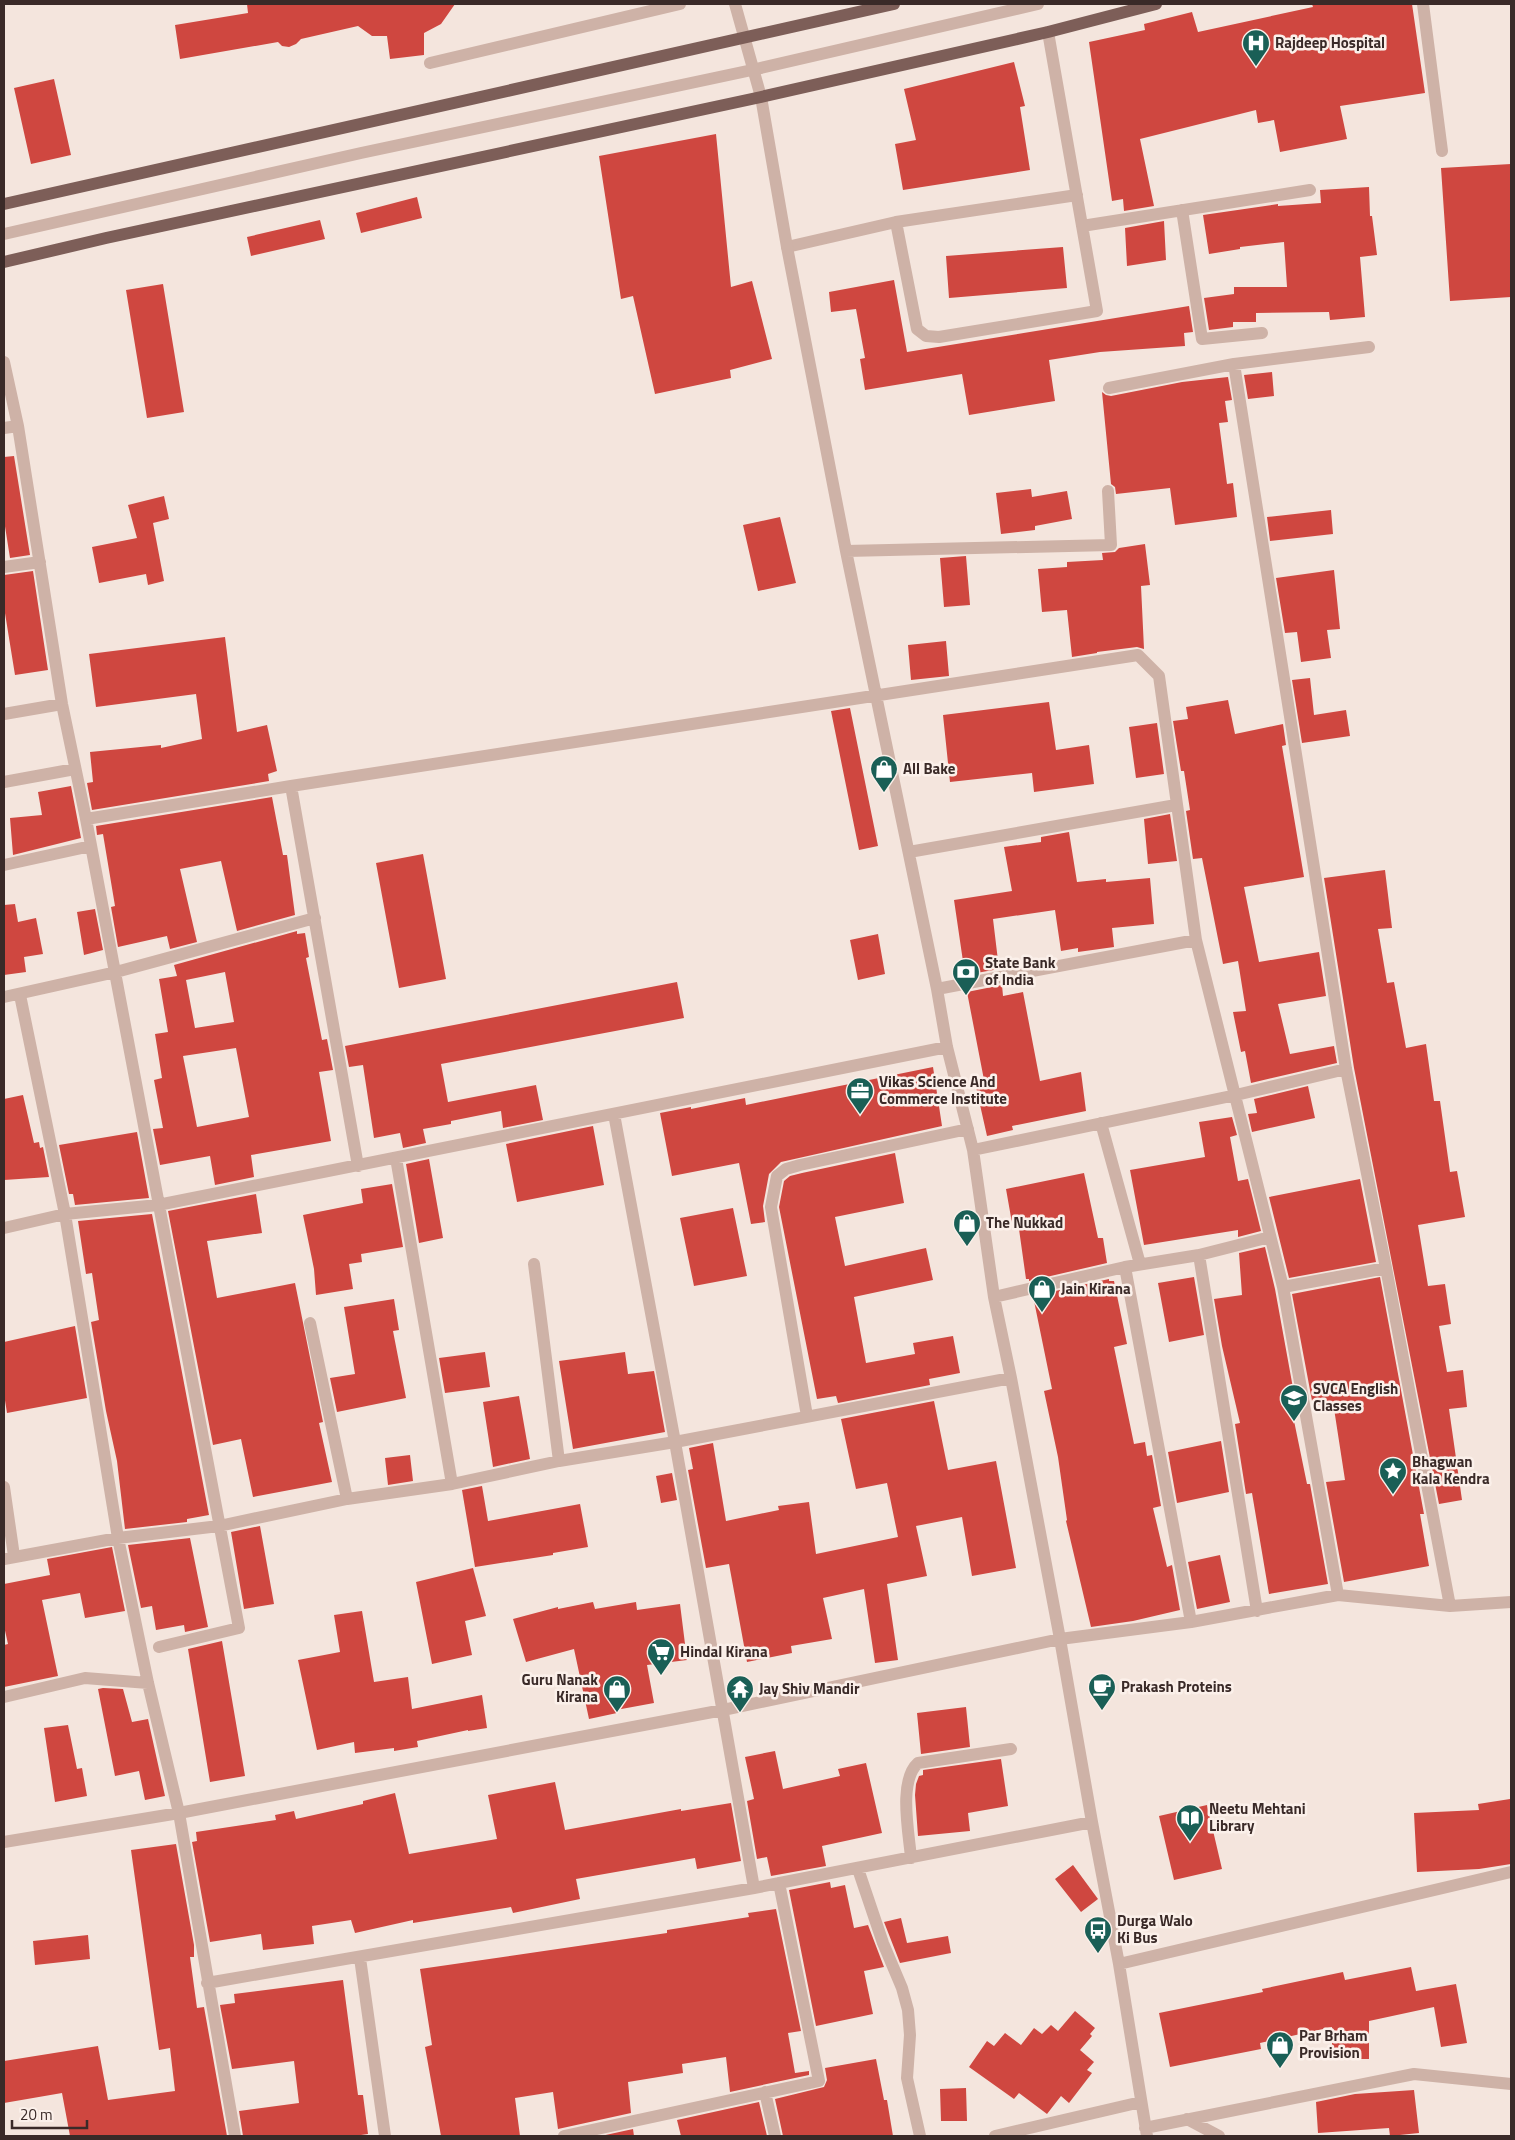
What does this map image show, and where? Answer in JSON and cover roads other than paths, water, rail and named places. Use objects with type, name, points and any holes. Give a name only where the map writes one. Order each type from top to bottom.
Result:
[{"type":"main road","points":[[4,204],[894,4]]},
{"type":"main road","points":[[4,262],[202,217],[761,97],[1048,32],[1156,4]]},
{"type":"street","points":[[430,62],[680,4]]},
{"type":"street","points":[[735,4],[761,97],[787,247],[846,551],[937,989],[947,1047],[973,1150],[994,1297],[1060,1639],[1119,1964],[1146,2132],[1187,2119],[1414,2074],[1511,2084]]},
{"type":"street","points":[[4,234],[370,151],[752,70],[1038,4]]},
{"type":"street","points":[[1423,4],[1442,151]]},
{"type":"street","points":[[896,222],[917,329],[926,336],[939,337],[1097,310],[1048,32]]},
{"type":"street","points":[[1082,226],[1310,190]]},
{"type":"street","points":[[787,247],[896,222],[1077,195]]},
{"type":"street","points":[[1182,210],[1202,339],[1262,333]]},
{"type":"street","points":[[1109,388],[1234,364],[1369,348]]},
{"type":"street","points":[[4,362],[18,426],[62,704],[116,972],[158,1205],[239,1628],[159,1647]]},
{"type":"street","points":[[1234,364],[1346,1069],[1450,1606]]},
{"type":"street","points":[[4,428],[18,426]]},
{"type":"street","points":[[846,551],[1111,546],[1108,492]]},
{"type":"street","points":[[4,567],[40,562]]},
{"type":"street","points":[[86,819],[876,694],[1138,655],[1159,676],[1196,940],[1283,1287],[1338,1595]]},
{"type":"street","points":[[4,714],[62,704]]},
{"type":"street","points":[[4,782],[75,769]]},
{"type":"street","points":[[291,786],[358,1166]]},
{"type":"street","points":[[909,852],[1176,805]]},
{"type":"street","points":[[4,865],[91,846]]},
{"type":"street","points":[[4,997],[20,995],[116,972],[315,918]]},
{"type":"street","points":[[937,989],[1196,940]]},
{"type":"street","points":[[20,995],[65,1214],[118,1538],[148,1683],[179,1813],[235,2136]]},
{"type":"street","points":[[4,1228],[65,1214],[158,1205],[947,1047]]},
{"type":"street","points":[[973,1150],[1236,1095],[1346,1069]]},
{"type":"street","points":[[614,1114],[675,1442],[754,1888]]},
{"type":"street","points":[[1101,1124],[1140,1264]]},
{"type":"street","points":[[807,1416],[771,1207],[777,1176],[786,1169],[800,1165],[968,1129]]},
{"type":"street","points":[[396,1158],[452,1484]]},
{"type":"street","points":[[994,1297],[1125,1266],[1199,1255],[1270,1237]]},
{"type":"street","points":[[1199,1255],[1256,1612]]},
{"type":"street","points":[[534,1264],[559,1461]]},
{"type":"street","points":[[1125,1266],[1191,1622]]},
{"type":"street","points":[[1283,1287],[1386,1268]]},
{"type":"street","points":[[310,1323],[348,1499]]},
{"type":"street","points":[[4,1487],[9,1558],[118,1538],[219,1526],[348,1499],[452,1484],[559,1461],[675,1442],[1011,1378]]},
{"type":"street","points":[[4,1842],[179,1813],[723,1710],[1060,1639],[1256,1612],[1338,1595],[1450,1606],[1511,1602]]},
{"type":"street","points":[[4,1696],[85,1678],[148,1683]]},
{"type":"street","points":[[910,1858],[906,1789],[912,1768],[918,1763],[1011,1749]]},
{"type":"street","points":[[207,1983],[779,1884],[1092,1822]]},
{"type":"street","points":[[858,1869],[883,1943],[902,1988],[908,2010],[910,2035],[908,2078],[920,2136]]},
{"type":"street","points":[[1119,1964],[1511,1872]]},
{"type":"street","points":[[564,2136],[818,2081],[779,1884]]},
{"type":"street","points":[[360,1958],[385,2136]]},
{"type":"street","points":[[765,2092],[775,2136]]},
{"type":"street","points":[[995,2136],[1140,2102]]},
{"type":"street","points":[[1187,2119],[1219,2136]]},
{"type":"place","name":"Rajdeep Hospital","points":[[1256,67]]},
{"type":"place","name":"All Bake","points":[[884,793]]},
{"type":"place","name":"State Bank of India","points":[[966,996]]},
{"type":"place","name":"Vikas Science And Commerce Institute","points":[[860,1115]]},
{"type":"place","name":"The Nukkad","points":[[967,1247]]},
{"type":"place","name":"Jain Kirana","points":[[1042,1313]]},
{"type":"place","name":"SVCA English Classes","points":[[1294,1422]]},
{"type":"place","name":"Bhagwan Kala Kendra","points":[[1393,1495]]},
{"type":"place","name":"Hindal Kirana","points":[[661,1676]]},
{"type":"place","name":"Prakash Proteins","points":[[1102,1711]]},
{"type":"place","name":"Guru Nanak Kirana","points":[[617,1713]]},
{"type":"place","name":"Jay Shiv Mandir","points":[[740,1713]]},
{"type":"place","name":"Neetu Mehtani Library","points":[[1190,1842]]},
{"type":"place","name":"Durga Walo Ki Bus","points":[[1098,1954]]},
{"type":"place","name":"Par Brham Provision","points":[[1280,2069]]}]
